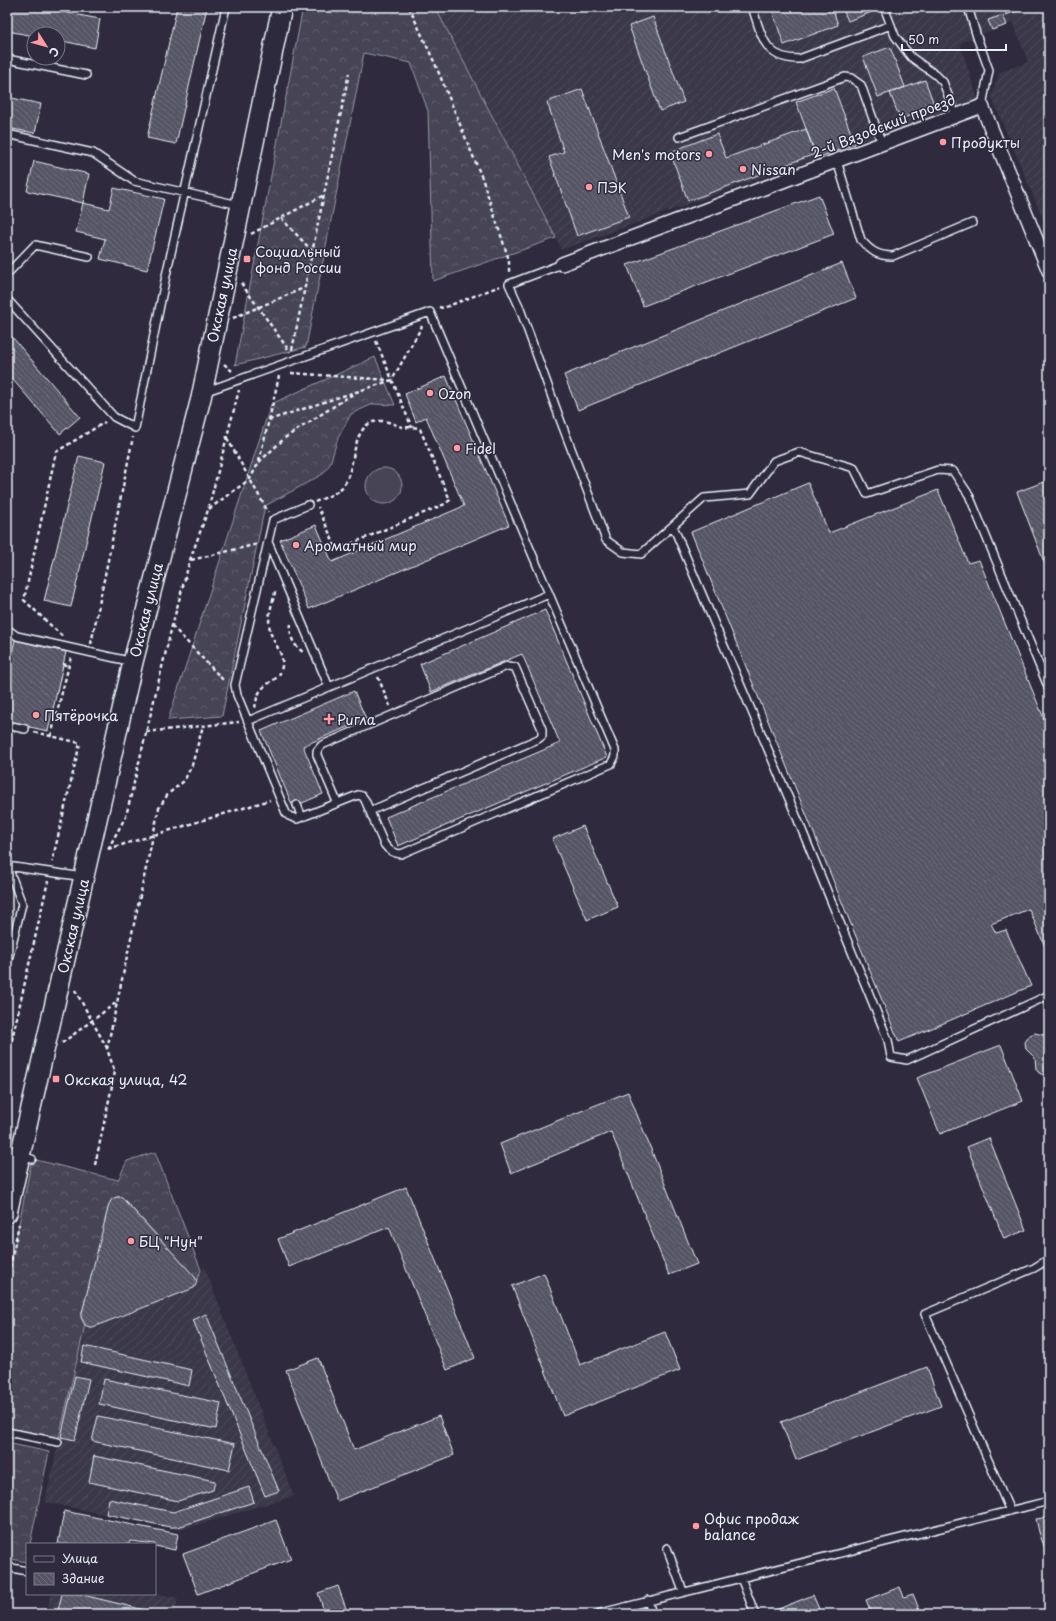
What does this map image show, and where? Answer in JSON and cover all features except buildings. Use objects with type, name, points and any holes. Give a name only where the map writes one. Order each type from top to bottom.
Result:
[{"type":"main road","name":"Окская улица","points":[[7,1213],[133,662],[202,392],[282,7]]},
{"type":"street","name":"2-й Вязовский проезд","points":[[562,264],[982,106]]},
{"type":"street","points":[[982,106],[1049,271]]},
{"type":"lane","points":[[7,299],[114,417],[135,428],[167,271],[226,7]]},
{"type":"lane","points":[[752,7],[764,42],[776,54],[787,59],[799,59],[891,25]]},
{"type":"lane","points":[[884,7],[895,36],[911,57],[936,75],[943,82],[956,116]]},
{"type":"lane","points":[[968,7],[989,70],[982,106]]},
{"type":"lane","points":[[7,59],[86,75]]},
{"type":"lane","points":[[679,138],[844,77],[852,78],[861,85],[882,144]]},
{"type":"lane","points":[[7,134],[93,153],[134,181],[241,205]]},
{"type":"lane","points":[[837,161],[861,240],[869,249],[882,256],[892,256],[972,223]]},
{"type":"lane","points":[[7,274],[35,245],[89,257]]},
{"type":"lane","points":[[562,264],[509,284],[519,306],[606,540],[623,552],[641,554],[704,498],[750,494],[774,461],[799,452],[854,468],[867,494],[938,470],[953,471],[969,495],[1049,689]]},
{"type":"lane","points":[[202,392],[430,312],[615,750],[615,756],[611,764],[401,854],[388,850],[362,796],[358,795],[337,802],[297,819],[289,816],[286,813],[250,720],[237,695],[235,680],[273,520],[308,505]]},
{"type":"lane","points":[[673,526],[888,1040],[891,1058],[907,1060],[1049,995]]},
{"type":"lane","points":[[268,542],[329,687]]},
{"type":"lane","points":[[250,720],[549,594]]},
{"type":"lane","points":[[7,629],[17,636],[133,662]]},
{"type":"lane","points":[[337,802],[317,755],[317,751],[322,745],[507,666],[515,667],[542,729],[542,736],[370,811]]},
{"type":"lane","points":[[7,725],[25,729]]},
{"type":"lane","points":[[297,805],[302,817]]},
{"type":"lane","points":[[7,964],[22,904],[8,866],[84,877]]},
{"type":"lane","points":[[1010,1511],[925,1314],[1034,1268],[1049,1259]]},
{"type":"lane","points":[[7,1432],[58,1442]]},
{"type":"lane","points":[[597,1614],[683,1591],[741,1578],[1049,1501]]},
{"type":"lane","points":[[668,1548],[683,1591]]},
{"type":"lane","points":[[7,1567],[26,1571]]},
{"type":"lane","points":[[741,1578],[755,1614]]},
{"type":"lane","points":[[648,1600],[652,1614]]},
{"type":"path","points":[[409,7],[436,66],[482,178],[509,260],[509,284],[442,308],[437,307]]},
{"type":"path","points":[[240,282],[291,354],[349,73]]},
{"type":"path","points":[[248,235],[324,195]]},
{"type":"path","points":[[281,218],[312,252]]},
{"type":"path","points":[[227,321],[304,287]]},
{"type":"path","points":[[269,420],[392,380],[430,312]]},
{"type":"path","points":[[376,340],[412,428]]},
{"type":"path","points":[[208,510],[250,480],[259,462],[280,372],[273,374]]},
{"type":"path","points":[[287,373],[392,380]]},
{"type":"path","points":[[240,385],[208,510],[190,560],[172,626],[146,732],[250,720],[259,694],[266,686],[277,679],[282,670],[282,655],[271,635],[269,621],[269,614],[281,573]]},
{"type":"path","points":[[259,462],[286,437],[356,392]]},
{"type":"path","points":[[51,736],[69,666],[75,649],[24,600],[56,452],[114,417]]},
{"type":"path","points":[[308,505],[335,493],[343,486],[349,474],[359,434],[367,425],[377,421],[383,421],[402,427],[418,427],[422,431],[450,497],[449,503],[339,549],[335,546],[316,502]]},
{"type":"path","points":[[90,652],[135,428]]},
{"type":"path","points":[[227,438],[273,520]]},
{"type":"path","points":[[190,560],[268,542]]},
{"type":"path","points":[[172,626],[237,695]]},
{"type":"path","points":[[63,664],[69,666]]},
{"type":"path","points":[[374,667],[392,709]]},
{"type":"path","points":[[107,1048],[159,808],[168,794],[184,781],[192,765],[203,726]]},
{"type":"path","points":[[7,1062],[80,743],[25,729]]},
{"type":"path","points":[[108,849],[280,797]]},
{"type":"path","points":[[71,984],[107,1048],[115,1072],[95,1165]]},
{"type":"path","points":[[62,1044],[117,1001]]},
{"type":"shaded area","points":[[435,7],[1049,7],[1049,233],[991,96],[1000,72],[1028,62],[1013,22],[960,43],[978,100],[561,250]]},
{"type":"shaded area","points":[[204,1266],[294,1496],[179,1530],[45,1502],[85,1325],[93,1327],[194,1288]]},
{"type":"shaded area","points":[[156,1593],[178,1598],[174,1614],[46,1614],[51,1595],[156,1595]]},
{"type":"green space","points":[[303,7],[435,7],[556,238],[433,281],[428,111],[411,63],[364,53],[306,347],[235,365]]},
{"type":"green space","points":[[375,357],[395,405],[373,404],[351,414],[338,438],[330,464],[323,474],[265,506],[222,716],[168,720],[271,404]]},
{"type":"green space","points":[[388,468],[397,473],[401,479],[401,493],[397,499],[388,504],[380,504],[371,499],[367,493],[366,482],[371,473],[377,469]]},
{"type":"green space","points":[[155,1152],[201,1270],[197,1280],[122,1197],[112,1199],[81,1317],[85,1325],[58,1442],[7,1431],[7,1283],[32,1159],[118,1180],[127,1161]]},
{"type":"green space","points":[[7,1443],[49,1452],[30,1543],[26,1543],[26,1562],[7,1558]]},
{"type":"place","name":"Продукты","points":[[943,142]]},
{"type":"place","name":"Men's motors","points":[[709,154]]},
{"type":"place","name":"Nissan","points":[[743,169]]},
{"type":"place","name":"ПЭК","points":[[589,187]]},
{"type":"place","name":"Социальный фонд России","points":[[247,259]]},
{"type":"place","name":"Ozon","points":[[430,393]]},
{"type":"place","name":"Fidel","points":[[457,448]]},
{"type":"place","name":"Ароматный мир","points":[[296,545]]},
{"type":"place","name":"Пятёрочка","points":[[36,715]]},
{"type":"place","name":"Ригла","points":[[329,719]]},
{"type":"place","name":"Окская улица, 42","points":[[56,1079]]},
{"type":"place","name":"БЦ \"Нун\"","points":[[131,1241]]},
{"type":"place","name":"Офис продаж balance","points":[[696,1526]]}]
